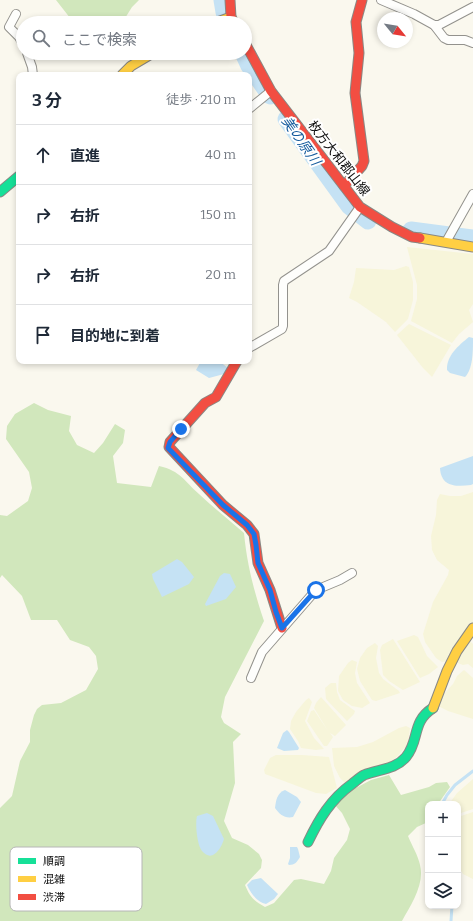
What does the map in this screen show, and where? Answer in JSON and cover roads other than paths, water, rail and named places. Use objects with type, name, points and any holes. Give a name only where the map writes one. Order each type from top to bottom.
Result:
[{"type":"street","points":[[230,0],[232,16]]},
{"type":"street","points":[[344,186],[364,162],[355,93],[359,53],[356,22],[362,0]]},
{"type":"street","points":[[381,0],[414,14],[434,25],[444,38],[448,40],[465,40],[473,43]]},
{"type":"street","points":[[434,25],[439,25],[473,7]]},
{"type":"street","points":[[16,14],[9,27],[16,34]]},
{"type":"street","name":"枚方大和郡山線","points":[[252,56],[271,91],[360,206],[392,227],[412,237],[473,247]]},
{"type":"street","points":[[30,60],[33,72]]},
{"type":"street","points":[[125,72],[131,66],[141,60]]},
{"type":"street","points":[[252,107],[271,91]]},
{"type":"street","points":[[0,192],[16,179]]},
{"type":"street","points":[[446,242],[473,194]]},
{"type":"street","points":[[252,346],[282,329],[284,281],[329,251],[360,206]]},
{"type":"street","points":[[235,364],[216,397],[205,403],[170,442],[168,448],[223,505],[247,525],[254,534],[258,563],[270,590],[282,628]]},
{"type":"street","points":[[251,678],[262,652],[316,590],[340,580],[352,573]]},
{"type":"street","points":[[308,842],[319,817],[332,800],[364,775],[397,765],[406,757],[411,749],[420,720],[428,709],[433,708],[447,671],[457,651],[473,628]]},
{"type":"water","points":[[469,337],[473,338],[473,348],[471,365],[468,374],[465,377],[450,373],[447,370],[447,365],[451,356],[457,347]]},
{"type":"water","points":[[199,364],[223,364],[228,368],[224,374],[209,378],[196,370]]},
{"type":"water","points":[[473,456],[473,484],[455,486],[443,479],[440,468]]},
{"type":"water","points":[[177,559],[182,562],[194,577],[189,584],[162,597],[152,574]]},
{"type":"water","points":[[224,573],[230,574],[236,587],[226,599],[206,606],[205,604],[220,576]]},
{"type":"water","points":[[287,730],[299,748],[298,750],[284,751],[277,748],[283,733]]},
{"type":"water","points":[[285,790],[297,797],[301,802],[293,817],[282,816],[275,808],[276,800],[282,791]]},
{"type":"water","points":[[207,813],[213,816],[224,839],[221,847],[216,853],[209,856],[200,848],[196,829],[197,816]]},
{"type":"water","points":[[290,847],[297,847],[300,857],[296,863],[289,865],[288,864],[290,858]]},
{"type":"water","points":[[261,878],[278,894],[274,899],[266,904],[255,897],[247,885],[252,880]]},
{"type":"waterway","name":"美の原川","points":[[222,0],[225,16]]},
{"type":"waterway","name":"美の原川","points":[[246,60],[270,96]]},
{"type":"waterway","name":"美の原川","points":[[286,119],[349,206],[368,221]]},
{"type":"waterway","name":"美の原川","points":[[411,230],[473,238]]},
{"type":"waterway","points":[[444,801],[455,785],[473,771]]},
{"type":"waterway","points":[[451,921],[452,909]]}]
